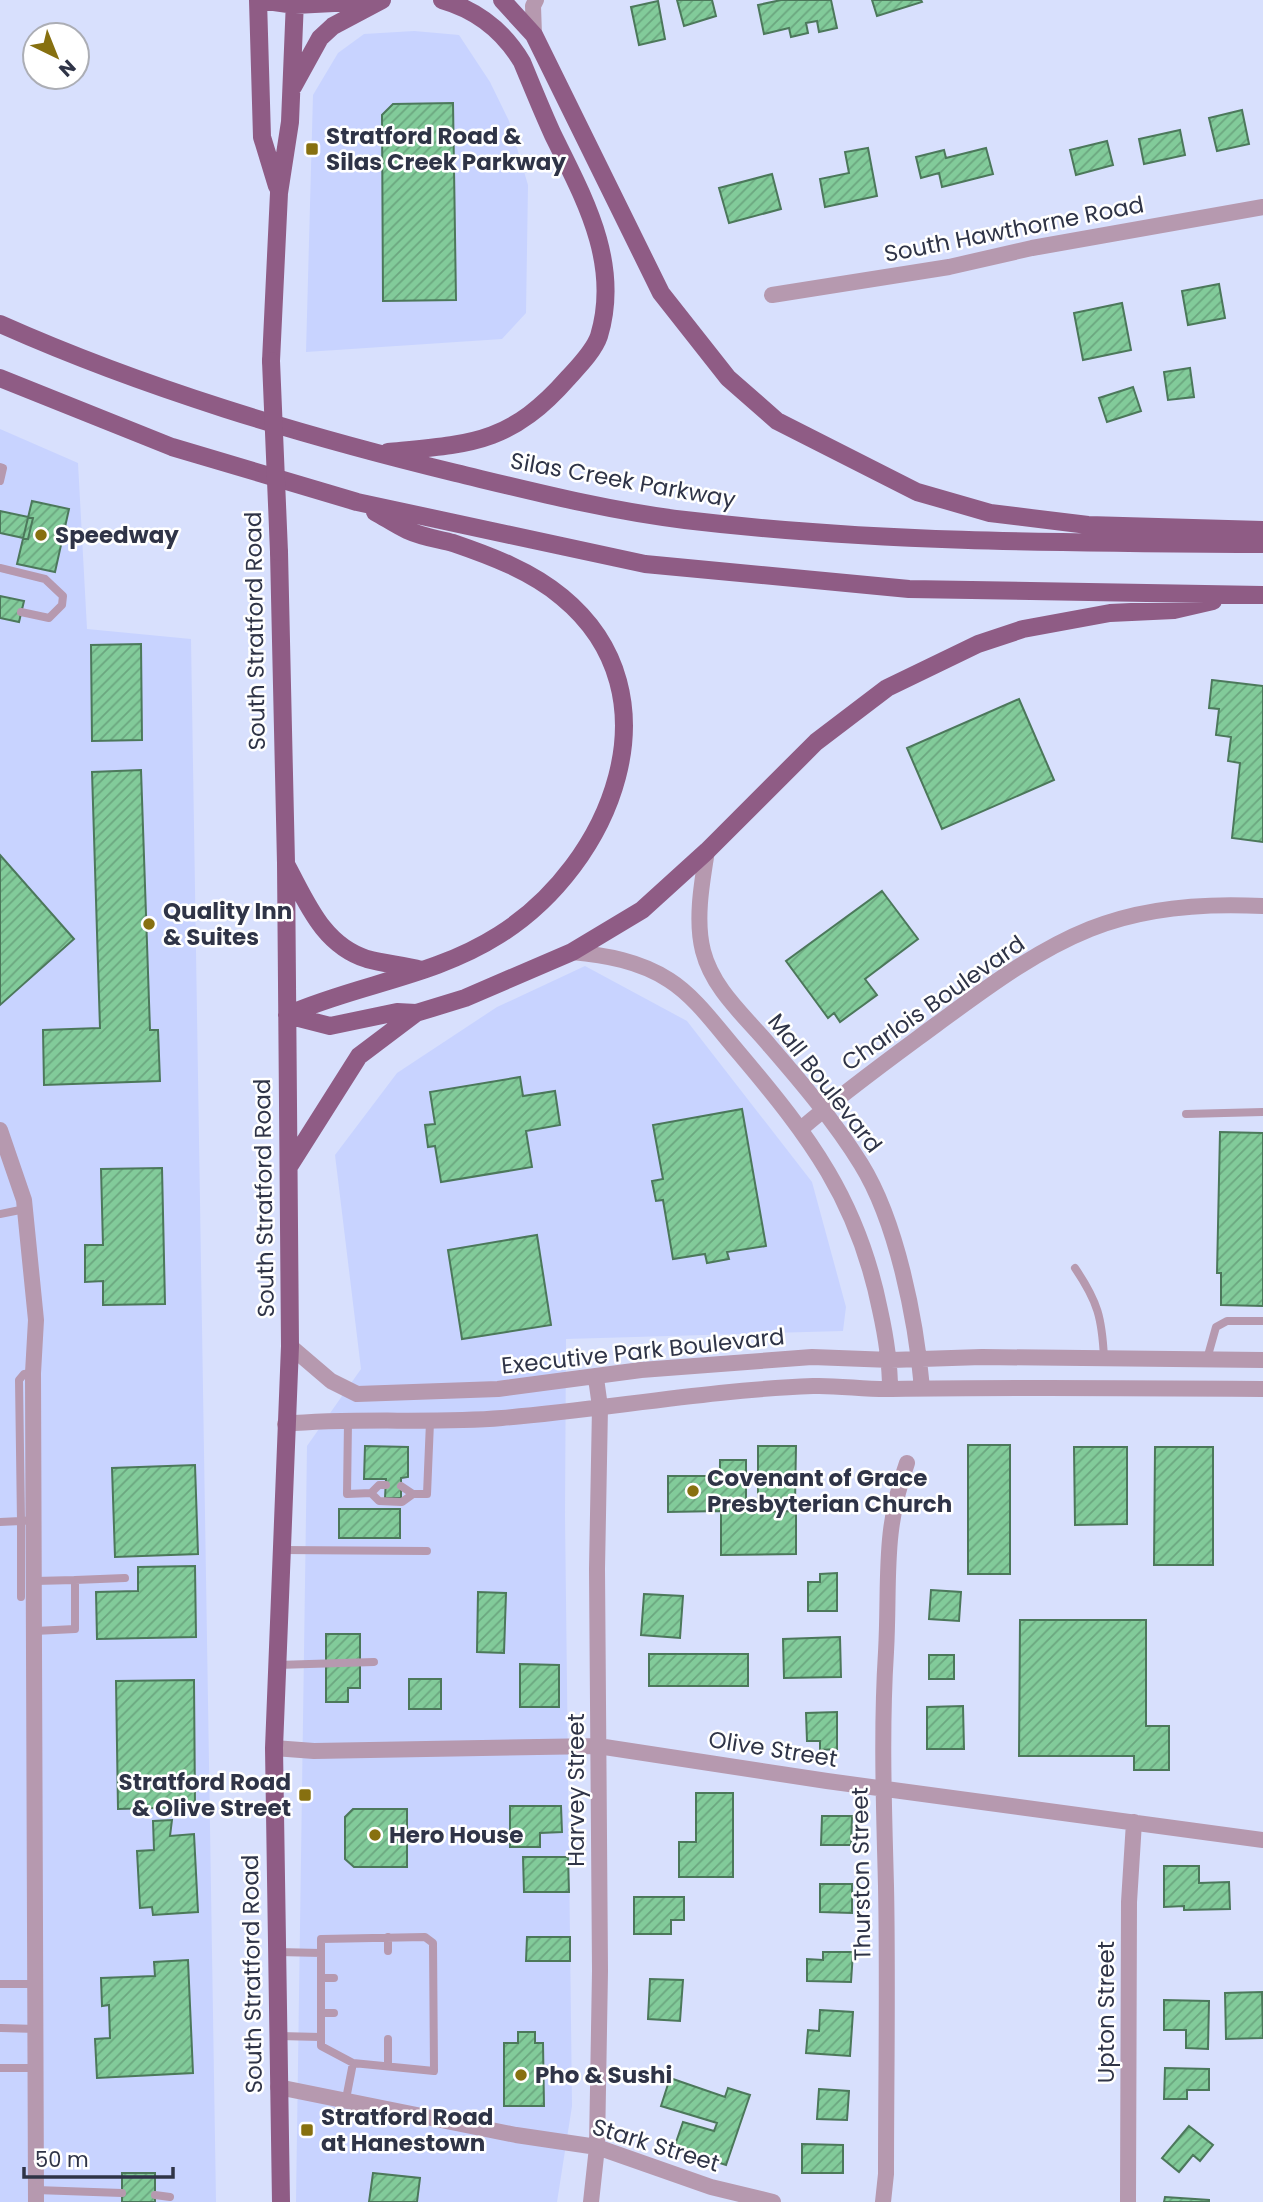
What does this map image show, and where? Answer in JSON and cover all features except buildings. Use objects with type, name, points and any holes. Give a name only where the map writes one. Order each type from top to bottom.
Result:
[{"type":"main road","points":[[259,0],[295,3],[383,0]]},
{"type":"main road","name":"South Stratford Road","points":[[259,0],[262,137],[279,193]]},
{"type":"main road","points":[[292,87],[326,32],[349,16],[383,0]]},
{"type":"main road","points":[[375,453],[480,440],[515,426],[543,406],[598,339],[606,303],[606,276],[599,240],[584,197],[522,62],[512,44],[496,29],[466,7],[442,0]]},
{"type":"main road","points":[[502,0],[534,35],[660,293],[728,378],[777,421],[917,492],[990,513],[1088,525],[1263,530]]},
{"type":"main road","name":"South Stratford Road","points":[[281,2202],[274,1748],[290,1346],[290,1165],[279,552],[271,361],[279,193],[292,87],[295,3]]},
{"type":"main road","name":"Silas Creek Parkway","points":[[0,324],[162,389],[375,453],[531,491],[683,520],[936,540],[1263,544]]},
{"type":"main road","points":[[0,378],[172,447],[357,502],[645,564],[909,589],[1263,595]]},
{"type":"main road","points":[[287,1015],[326,998],[401,980],[454,959],[509,928],[549,894],[575,864],[598,827],[612,797],[624,741],[624,715],[615,670],[608,654],[582,615],[562,597],[513,566],[478,552],[409,531],[357,502]]},
{"type":"main road","points":[[290,1165],[359,1056],[416,1013],[465,998],[572,952],[642,910],[707,851],[816,742],[887,688],[927,666],[978,644],[1024,629],[1110,613],[1174,610],[1241,595]]},
{"type":"main road","points":[[286,863],[325,933],[338,944],[368,959],[421,970]]},
{"type":"main road","points":[[287,1015],[330,1026],[397,1012],[416,1013]]},
{"type":"street","points":[[534,35],[533,6],[536,0]]},
{"type":"street","name":"South Hawthorne Road","points":[[772,295],[949,267],[1032,248],[1263,207]]},
{"type":"street","name":"Mall Boulevard","points":[[707,851],[701,892],[703,951],[725,995],[822,1110],[862,1165],[888,1228],[912,1311],[922,1388]]},
{"type":"street","name":"Charlois Boulevard","points":[[802,1128],[822,1110],[1016,968],[1090,929],[1163,909],[1233,904],[1263,906]]},
{"type":"street","name":"Mall Boulevard","points":[[572,952],[612,956],[669,980],[705,1014],[802,1128],[836,1180],[872,1267],[891,1360],[890,1389]]},
{"type":"street","points":[[0,1130],[25,1209],[36,1320],[28,1521],[35,1581],[36,2196]]},
{"type":"street","points":[[859,1233],[888,1228]]},
{"type":"street","name":"Executive Park Boulevard","points":[[290,1346],[331,1381],[357,1394],[498,1389],[642,1370],[812,1357],[891,1360],[1263,1360]]},
{"type":"street","points":[[1016,1386],[1017,1358]]},
{"type":"street","points":[[1202,1388],[1207,1359]]},
{"type":"street","name":"Harvey Street","points":[[591,2202],[597,2147],[600,1982],[600,1406],[596,1378]]},
{"type":"street","points":[[285,1424],[323,1420],[430,1422],[816,1385],[890,1389],[1016,1386],[1263,1389]]},
{"type":"street","name":"Thurston Street","points":[[883,2202],[886,2174],[886,1901],[882,1693],[886,1650],[888,1540],[898,1490],[907,1463]]},
{"type":"street","name":"Olive Street","points":[[274,1748],[314,1751],[598,1746],[1263,1840]]},
{"type":"street","name":"Upton Street","points":[[1128,2202],[1129,1902],[1134,1822]]},
{"type":"street","name":"Stark Street","points":[[278,2087],[516,2135],[597,2147],[710,2187],[773,2202]]},
{"type":"lane","points":[[0,467],[3,468],[0,481]]},
{"type":"lane","points":[[0,568],[44,579],[63,596],[62,605],[49,618],[21,612]]},
{"type":"lane","points":[[1186,1114],[1263,1112]]},
{"type":"lane","points":[[0,1214],[25,1209]]},
{"type":"lane","points":[[1075,1268],[1095,1297],[1102,1320],[1104,1359]]},
{"type":"lane","points":[[1207,1359],[1216,1327],[1227,1321],[1263,1321]]},
{"type":"lane","points":[[348,1422],[347,1494],[371,1493],[379,1485],[386,1485]]},
{"type":"lane","points":[[401,1486],[413,1494],[427,1494],[430,1422]]},
{"type":"lane","points":[[371,1493],[379,1501],[402,1502],[413,1494]]},
{"type":"lane","points":[[0,1522],[28,1521],[21,1597]]},
{"type":"lane","points":[[281,1550],[426,1551]]},
{"type":"lane","points":[[35,1581],[125,1578]]},
{"type":"lane","points":[[35,1631],[75,1629],[75,1580]]},
{"type":"lane","points":[[277,1665],[374,1662]]},
{"type":"lane","points":[[388,1937],[388,1951]]},
{"type":"lane","points":[[388,1937],[425,1937],[433,1943],[434,2071],[353,2063],[321,2046],[321,1939],[388,1937]]},
{"type":"lane","points":[[276,1952],[321,1953]]},
{"type":"lane","points":[[321,1978],[334,1978]]},
{"type":"lane","points":[[0,1984],[37,1984]]},
{"type":"lane","points":[[321,2013],[334,2013]]},
{"type":"lane","points":[[1,2028],[37,2029]]},
{"type":"lane","points":[[278,2036],[321,2037]]},
{"type":"lane","points":[[388,2039],[388,2066]]},
{"type":"lane","points":[[346,2099],[353,2063]]},
{"type":"lane","points":[[0,2068],[37,2068]]},
{"type":"lane","points":[[36,2196],[122,2193]]},
{"type":"lane","points":[[155,2195],[170,2197]]},
{"type":"shaded area","points":[[414,31],[459,35],[490,82],[509,121],[528,185],[526,313],[502,339],[306,352],[313,95],[338,53],[364,34]]},
{"type":"shaded area","points":[[0,429],[78,463],[87,629],[191,639],[216,2202],[0,2202]]},
{"type":"shaded area","points":[[585,966],[687,1021],[812,1182],[846,1307],[843,1331],[566,1339],[565,1516],[572,2106],[557,2202],[296,2202],[307,1446],[361,1369],[335,1155],[397,1073],[497,1007]]},
{"type":"place","name":"Stratford Road & Silas Creek Parkway","points":[[312,149]]},
{"type":"place","name":"Speedway","points":[[41,535]]},
{"type":"place","name":"Quality Inn & Suites","points":[[149,924]]},
{"type":"place","name":"Covenant of Grace Presbyterian Church","points":[[693,1491]]},
{"type":"place","name":"Stratford Road & Olive Street","points":[[305,1795]]},
{"type":"place","name":"Hero House","points":[[375,1835]]},
{"type":"place","name":"Pho & Sushi","points":[[521,2075]]},
{"type":"place","name":"Stratford Road at Hanestown","points":[[307,2130]]}]
